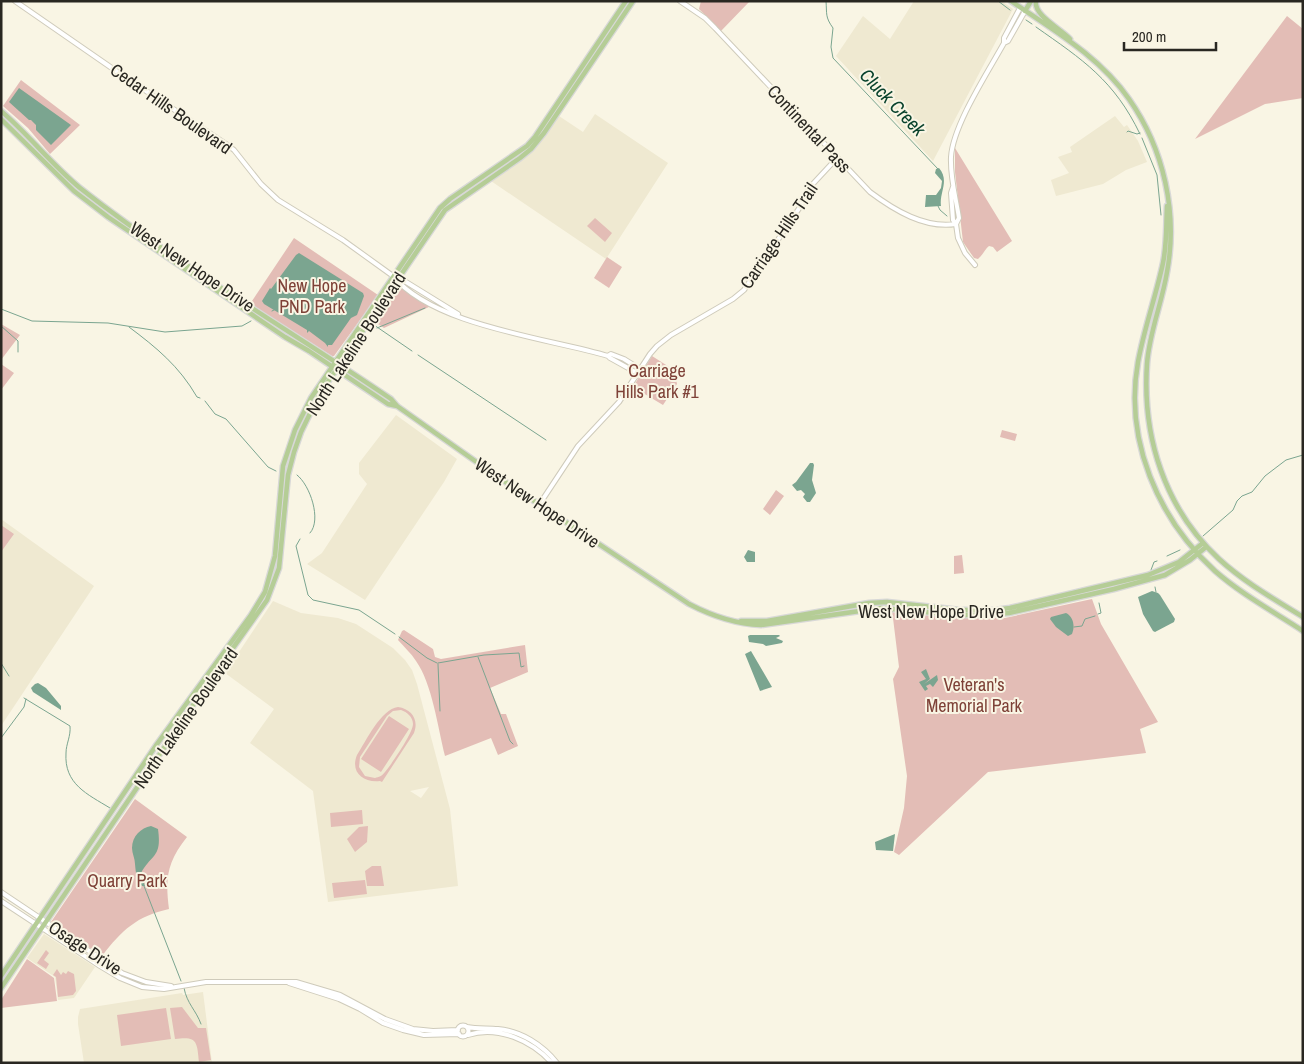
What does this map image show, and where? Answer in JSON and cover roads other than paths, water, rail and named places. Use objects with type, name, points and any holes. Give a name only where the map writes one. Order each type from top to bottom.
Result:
[{"type":"main road","name":"North Lakeline Boulevard","points":[[396,278],[444,203],[519,152],[534,137],[626,1]]},
{"type":"main road","name":"North Lakeline Boulevard","points":[[1,976],[157,744],[246,622],[265,592],[275,556],[284,466],[299,422],[311,398],[338,363],[445,210],[520,158],[537,142],[633,1]]},
{"type":"main road","points":[[1011,1],[1074,44],[1110,75],[1137,111],[1150,136],[1159,158],[1171,219],[1171,243],[1167,272],[1147,363],[1147,407],[1156,459],[1164,481],[1183,517],[1205,545],[1230,569],[1246,581],[1303,617]]},
{"type":"main road","points":[[1022,9],[1023,1]]},
{"type":"main road","points":[[1022,9],[1031,1]]},
{"type":"main road","points":[[1036,1],[1035,7],[1042,16],[1063,31],[1074,44]]},
{"type":"main road","name":"West New Hope Drive","points":[[1,111],[69,178],[111,211],[262,315],[391,398],[397,406],[456,449],[539,505],[689,604],[713,616],[748,625],[773,624],[881,608],[957,615],[983,616],[1009,613],[1165,575],[1205,545]]},
{"type":"main road","name":"West New Hope Drive","points":[[1,119],[74,191],[108,217],[267,325],[388,404],[397,406]]},
{"type":"main road","points":[[1167,195],[1163,261],[1144,333],[1135,379],[1134,397],[1140,446],[1155,489],[1178,531],[1196,552],[1216,572],[1303,631]]},
{"type":"main road","points":[[267,325],[273,325],[287,335],[292,334]]},
{"type":"main road","name":"North Lakeline Boulevard","points":[[1,988],[270,594],[279,568],[288,475],[294,452],[300,432],[334,368]]},
{"type":"street","name":"Cedar Hills Boulevard","points":[[15,1],[226,144],[234,150],[261,184],[278,200],[343,240],[434,306],[449,314],[494,328],[608,356],[637,374]]},
{"type":"street","name":"Continental Pass","points":[[680,1],[705,18],[862,185],[885,203],[926,223],[956,224]]},
{"type":"street","points":[[974,265],[960,245],[958,238],[956,224],[959,218],[953,187],[951,157],[954,140],[1004,43],[1004,38],[1022,9]]},
{"type":"street","name":"Carriage Hills Trail","points":[[539,505],[578,446],[619,402],[640,368],[662,341],[744,290],[800,207],[810,187],[837,158]]},
{"type":"street","name":"Cedar Hills Boulevard","points":[[608,356],[611,354],[640,368]]},
{"type":"street","name":"Osage Drive","points":[[1,892],[128,976],[155,984],[175,986]]},
{"type":"street","name":"Osage Drive","points":[[1,901],[100,966],[130,983],[142,987],[153,989],[206,982],[296,982],[348,999],[385,1019],[413,1029],[458,1032]]},
{"type":"street","points":[[552,1063],[541,1052],[517,1038],[491,1033],[463,1037],[458,1032],[462,1026],[501,1029],[523,1036],[537,1044],[558,1063]]},
{"type":"street","points":[[467,1027],[469,1030],[468,1035]]},
{"type":"waterway","name":"Cluck Creek","points":[[826,1],[828,18],[833,28],[831,47],[833,58],[938,169]]},
{"type":"waterway","points":[[998,1],[1010,10]]},
{"type":"waterway","points":[[1026,20],[1032,24]]},
{"type":"waterway","points":[[1036,27],[1083,61],[1108,85],[1130,115],[1140,134]]},
{"type":"waterway","points":[[1127,132],[1140,133]]},
{"type":"waterway","points":[[1142,138],[1157,175],[1161,215]]},
{"type":"waterway","name":"Cluck Creek","points":[[938,206],[947,216]]},
{"type":"waterway","points":[[377,328],[425,308]]},
{"type":"waterway","points":[[1,309],[32,321],[108,323],[165,332],[242,326],[251,321]]},
{"type":"waterway","points":[[272,311],[276,309]]},
{"type":"waterway","points":[[374,325],[412,351]]},
{"type":"waterway","points":[[1,326],[18,341],[18,352]]},
{"type":"waterway","points":[[129,327],[167,358],[183,376],[197,397],[200,398]]},
{"type":"waterway","points":[[418,355],[546,440]]},
{"type":"waterway","points":[[205,401],[215,414],[226,419],[268,467],[276,471]]},
{"type":"waterway","points":[[1203,536],[1233,510],[1237,501],[1242,496],[1252,492],[1265,476],[1286,460],[1303,455]]},
{"type":"waterway","points":[[297,475],[306,486],[313,503],[315,520],[310,533]]},
{"type":"waterway","points":[[300,539],[296,546],[308,595],[313,600],[359,610],[395,634]]},
{"type":"waterway","points":[[1167,556],[1180,550]]},
{"type":"waterway","points":[[1151,570],[1154,562],[1157,561]]},
{"type":"waterway","points":[[1155,587],[1156,592]]},
{"type":"waterway","points":[[1098,614],[1101,613],[1099,603]]},
{"type":"waterway","points":[[1074,627],[1082,626],[1085,619],[1095,616]]},
{"type":"waterway","points":[[399,637],[427,658],[437,663]]},
{"type":"waterway","points":[[438,663],[484,655],[519,653],[521,667],[524,666]]},
{"type":"waterway","points":[[478,657],[510,741],[513,744]]},
{"type":"waterway","points":[[1,663],[9,676]]},
{"type":"waterway","points":[[438,664],[440,711]]},
{"type":"waterway","points":[[24,698],[70,726],[66,753],[66,764],[69,773],[85,793],[110,808]]},
{"type":"waterway","points":[[1,738],[24,707],[26,699]]},
{"type":"waterway","points":[[144,886],[181,981]]},
{"type":"waterway","points":[[184,988],[187,998],[201,1024]]},
{"type":"park label","name":"New Hope PND Park","points":[[312,296]]},
{"type":"park label","name":"Carriage Hills Park #1","points":[[657,381]]},
{"type":"park label","name":"Veteran's Memorial Park","points":[[974,695]]},
{"type":"park label","name":"Quarry Park","points":[[127,881]]}]
